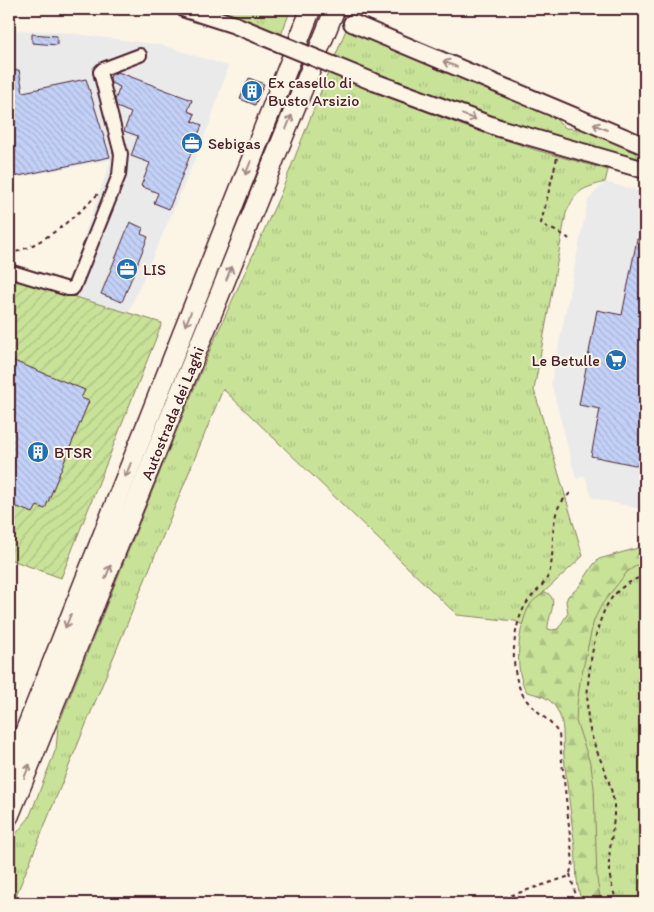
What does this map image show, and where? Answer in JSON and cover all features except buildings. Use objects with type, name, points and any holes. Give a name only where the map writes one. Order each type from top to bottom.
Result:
[{"type":"highway","name":"Autostrada dei Laghi","points":[[9,772],[312,9]]},
{"type":"highway","name":"Autostrada dei Laghi","points":[[9,816],[335,9]]},
{"type":"main road","points":[[185,9],[235,25],[374,82],[499,128],[645,170]]},
{"type":"main road","points":[[352,23],[645,146]]},
{"type":"lane","points":[[9,271],[72,289],[119,175],[121,154],[100,72],[103,69],[140,55]]},
{"type":"path","points":[[558,156],[541,223],[569,239]]},
{"type":"path","points":[[9,254],[18,252],[62,226],[82,210],[103,189]]},
{"type":"path","points":[[488,903],[567,877],[573,863],[559,734],[551,722],[527,701],[517,684],[514,646],[518,623],[526,604],[542,585],[550,571],[554,526],[560,505],[572,491]]},
{"type":"path","points":[[617,903],[609,870],[614,806],[607,777],[589,727],[587,711],[589,680],[598,629],[610,600],[626,585],[638,577],[645,576]]},
{"type":"path","points":[[570,873],[578,903]]},
{"type":"shaded area","points":[[9,30],[53,31],[162,45],[228,66],[210,123],[128,313],[64,293],[111,160],[9,179]]},
{"type":"shaded area","points":[[605,182],[645,193],[645,510],[592,498],[585,476],[576,479],[551,383],[588,200]]},
{"type":"green space","points":[[210,9],[291,9],[281,35]]},
{"type":"green space","points":[[347,27],[548,109],[561,125],[566,128],[595,130],[645,151],[645,163],[454,106],[335,57]]},
{"type":"green space","points":[[328,73],[461,125],[536,150],[608,170],[605,182],[580,192],[573,199],[566,213],[534,390],[583,556],[530,605],[523,625],[515,621],[457,615],[223,389],[13,903],[9,903],[9,851],[15,835],[29,818],[56,749],[58,726],[176,432],[213,343],[280,195]]},
{"type":"green space","points":[[9,277],[162,323],[61,578],[9,559]]},
{"type":"green space","points":[[645,546],[645,562],[627,572],[602,604],[594,620],[580,682],[576,721],[591,766],[594,788],[597,879],[601,903],[582,903],[577,882],[561,719],[550,701],[527,692],[523,683],[519,661],[522,624],[530,605],[545,592],[550,595],[553,603],[548,629],[558,629],[568,613],[566,601],[568,596],[578,588],[599,559]]},
{"type":"green space","points":[[645,561],[645,903],[599,903],[574,728],[572,663],[611,583],[628,570]]},
{"type":"place","name":"Ex casello di Busto Arsizio","points":[[252,91]]},
{"type":"place","name":"Sebigas","points":[[192,143]]},
{"type":"place","name":"LIS","points":[[127,269]]},
{"type":"place","name":"Le Betulle","points":[[616,360]]},
{"type":"place","name":"BTSR","points":[[38,452]]}]
